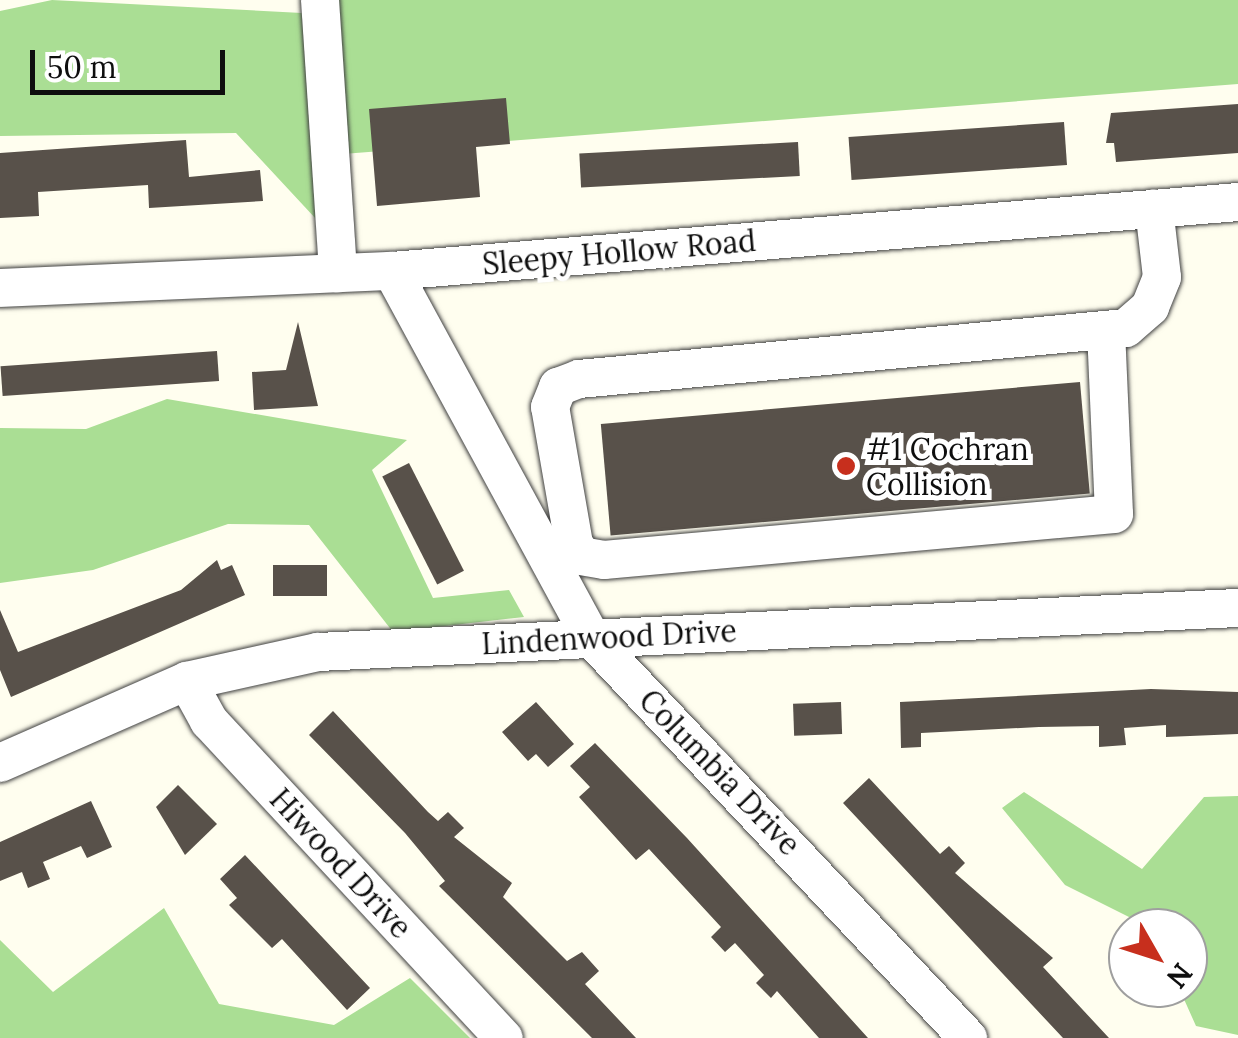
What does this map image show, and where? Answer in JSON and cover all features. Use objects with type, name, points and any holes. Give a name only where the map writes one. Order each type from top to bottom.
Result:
[{"type":"street","points":[[320,0],[338,273]]},
{"type":"street","name":"Sleepy Hollow Road","points":[[0,288],[392,270],[1238,202]]},
{"type":"street","points":[[1106,330],[1114,514],[604,560],[559,549],[550,406],[558,388],[579,379],[1126,328],[1150,306],[1162,277],[1154,208]]},
{"type":"street","name":"Columbia Drive","points":[[392,270],[559,549],[590,638],[968,1038]]},
{"type":"street","name":"Lindenwood Drive","points":[[0,764],[187,681],[318,652],[1238,608]]},
{"type":"street","name":"Hiwood Drive","points":[[187,681],[209,722],[504,1038]]},
{"type":"green space","points":[[52,0],[302,13],[316,219],[236,133],[0,136],[0,11]]},
{"type":"green space","points":[[318,0],[1238,0],[1238,84],[330,155]]},
{"type":"green space","points":[[167,399],[407,440],[372,470],[433,598],[509,590],[524,617],[393,632],[309,525],[228,524],[93,570],[0,583],[0,428],[86,429]]},
{"type":"green space","points":[[1024,792],[1142,869],[1204,797],[1238,796],[1238,1035],[1196,1026],[1188,1008],[1208,1008],[1208,908],[1111,908],[1065,885],[1002,808]]},
{"type":"green space","points":[[164,908],[219,1004],[334,1025],[410,978],[470,1038],[0,1038],[0,940],[53,992]]},
{"type":"building","points":[[506,98],[510,144],[476,147],[480,197],[377,206],[369,109]]},
{"type":"building","points":[[1238,104],[1238,153],[1116,162],[1114,143],[1106,143],[1111,113]]},
{"type":"building","points":[[1064,122],[1067,165],[852,180],[849,137]]},
{"type":"building","points":[[186,140],[189,177],[260,170],[263,201],[149,208],[148,185],[38,192],[39,216],[0,218],[0,153]]},
{"type":"building","points":[[798,142],[800,176],[581,187],[579,153]]},
{"type":"building","points":[[298,322],[318,406],[254,410],[252,372],[286,370]]},
{"type":"building","points":[[217,351],[219,381],[3,396],[1,366]]},
{"type":"building","name":"#1 Cochran Collision","points":[[1080,382],[1090,494],[611,535],[601,424]]},
{"type":"building","points":[[409,463],[464,571],[437,584],[382,477]]},
{"type":"building","points":[[217,560],[221,570],[232,565],[245,595],[11,697],[0,670],[0,610],[18,652],[181,590]]},
{"type":"building","points":[[273,565],[327,565],[327,596],[273,596]]},
{"type":"building","points":[[1151,689],[1238,692],[1238,734],[1166,737],[1166,725],[1124,728],[1126,745],[1099,747],[1099,726],[1039,727],[921,733],[921,747],[901,748],[900,702]]},
{"type":"building","points":[[536,702],[574,744],[548,767],[536,754],[528,761],[502,732]]},
{"type":"building","points":[[841,702],[842,734],[794,736],[793,704]]},
{"type":"building","points":[[333,711],[438,821],[448,812],[464,828],[454,837],[512,883],[503,897],[567,961],[582,952],[599,971],[585,984],[636,1038],[592,1038],[439,886],[445,881],[405,833],[309,735]]},
{"type":"building","points":[[595,743],[868,1038],[819,1038],[777,991],[771,998],[756,983],[764,975],[735,943],[725,952],[711,937],[721,927],[649,849],[636,860],[579,797],[590,787],[570,766]]},
{"type":"building","points":[[869,778],[940,854],[949,846],[965,863],[955,873],[1053,958],[1043,967],[1109,1038],[1063,1038],[843,803]]},
{"type":"building","points":[[178,785],[217,824],[185,855],[156,807]]},
{"type":"building","points":[[91,801],[112,847],[87,858],[81,846],[43,862],[50,879],[28,888],[22,872],[0,881],[0,842]]},
{"type":"building","points":[[245,855],[370,988],[347,1010],[282,939],[272,948],[229,905],[237,898],[220,879]]},
{"type":"place","name":"#1 Cochran Collision","points":[[846,466]]}]
